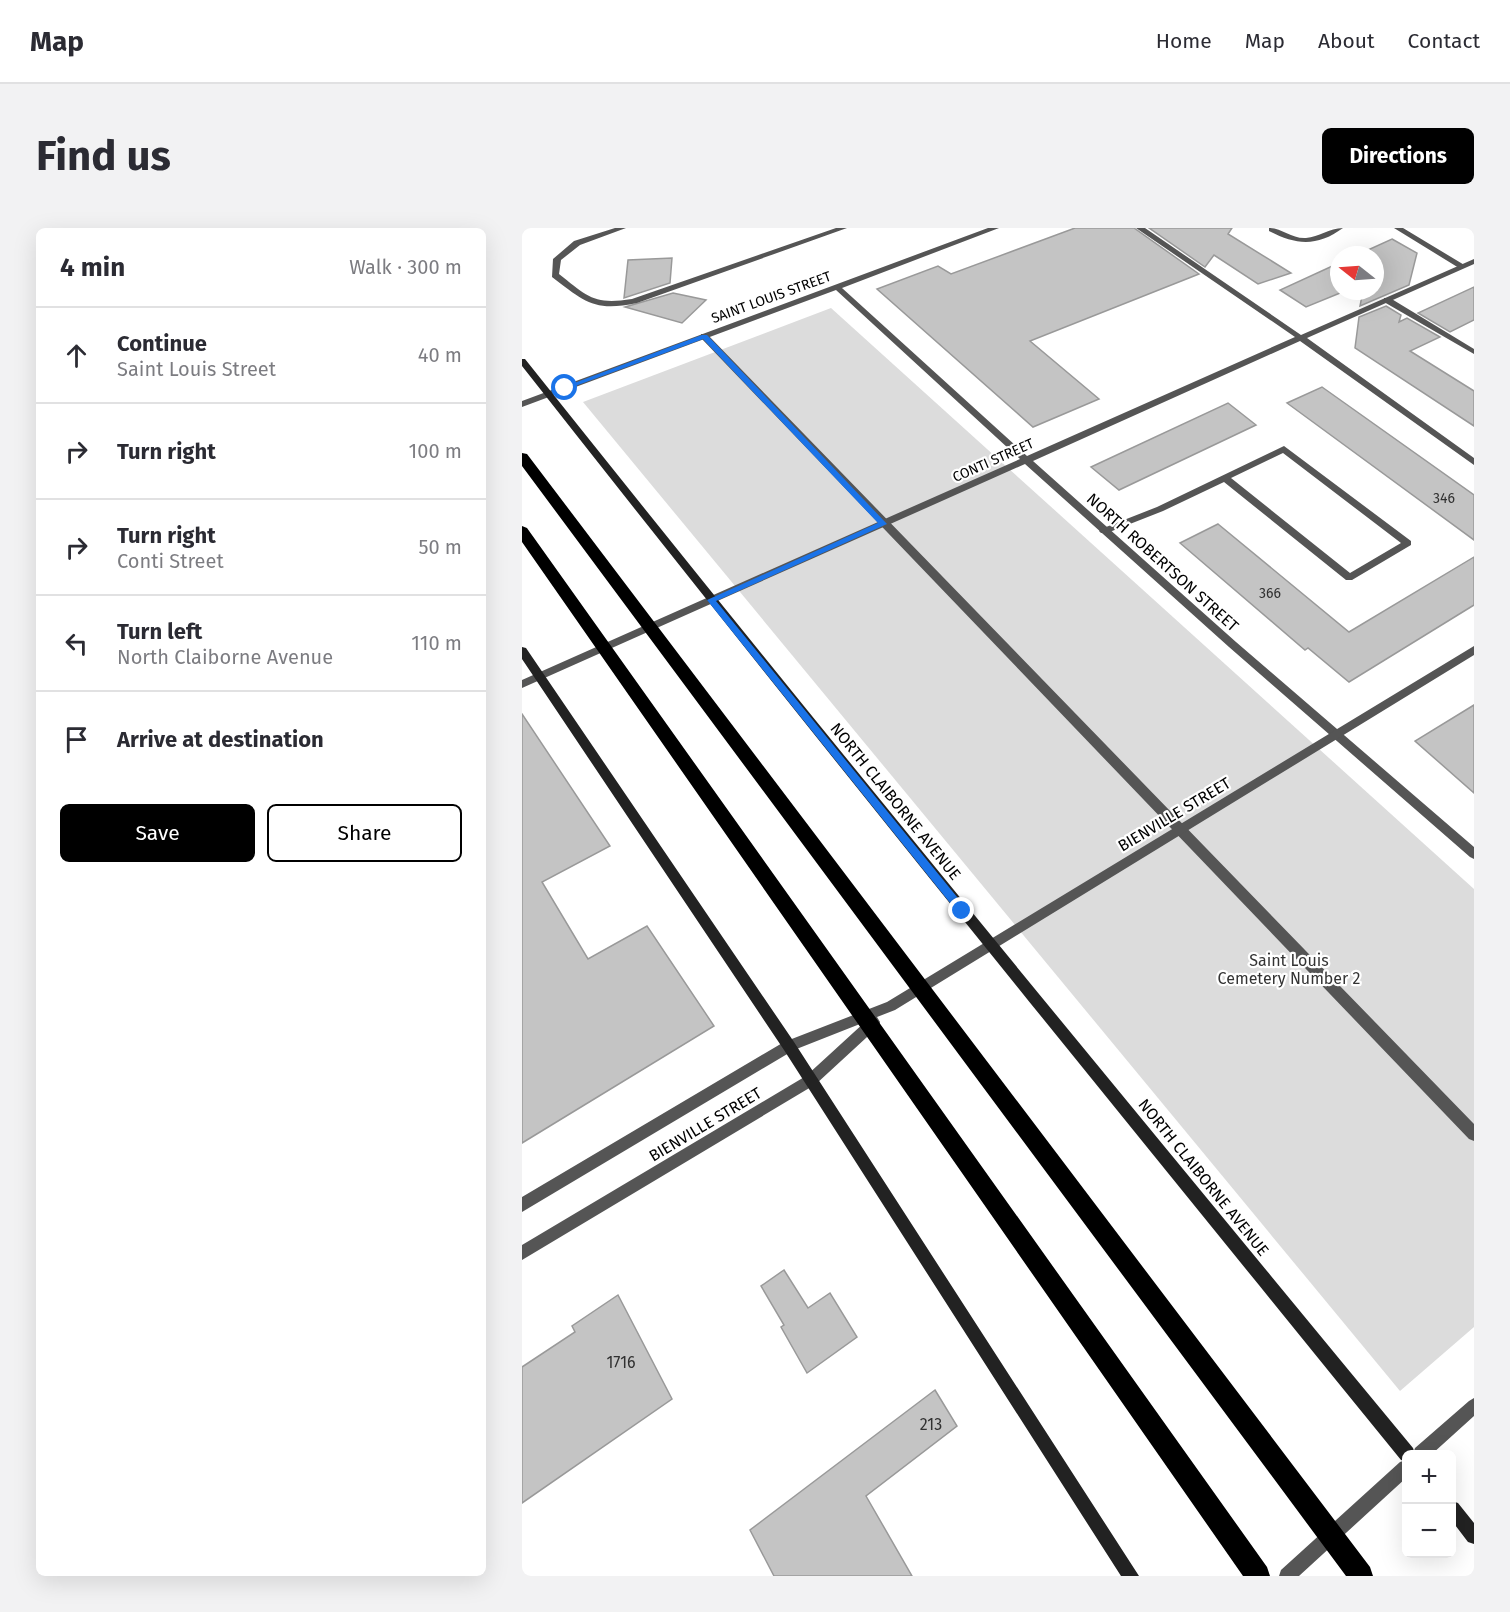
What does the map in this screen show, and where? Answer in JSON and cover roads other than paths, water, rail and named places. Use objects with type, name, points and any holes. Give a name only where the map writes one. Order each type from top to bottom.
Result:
[{"type":"highway","points":[[522,456],[1361,1576]]},
{"type":"highway","points":[[522,531],[1258,1576]]},
{"type":"main road","name":"NORTH CLAIBORNE AVENUE","points":[[522,361],[711,600],[990,945],[1403,1450]]},
{"type":"main road","points":[[522,651],[789,1046],[1131,1576]]},
{"type":"main road","points":[[1456,1514],[1474,1536]]},
{"type":"street","points":[[622,228],[576,243],[557,259],[555,275],[595,304],[610,306],[634,301],[843,228]]},
{"type":"street","name":"SAINT LOUIS STREET","points":[[522,404],[995,228]]},
{"type":"street","points":[[1140,228],[1301,338],[1474,462]]},
{"type":"street","points":[[1272,229],[1296,242],[1306,242],[1340,228]]},
{"type":"street","points":[[1398,228],[1462,266]]},
{"type":"street","name":"CONTI STREET","points":[[522,684],[1474,261]]},
{"type":"street","name":"NORTH ROBERTSON STREET","points":[[837,287],[1104,531],[1334,735],[1474,854]]},
{"type":"street","points":[[1387,300],[1474,351]]},
{"type":"street","points":[[704,336],[1474,1134]]},
{"type":"street","points":[[1104,531],[1160,509],[1284,449],[1408,543],[1349,578],[1225,478]]},
{"type":"street","name":"BIENVILLE STREET","points":[[522,1205],[789,1046],[891,1006],[1474,650]]},
{"type":"street","name":"BIENVILLE STREET","points":[[522,1253],[811,1080],[891,1006]]},
{"type":"street","points":[[1426,1450],[1474,1406]]},
{"type":"street","points":[[1287,1576],[1402,1472]]},
{"type":"park label","name":"Saint Louis Cemetery Number 2","points":[[1289,969]]}]
